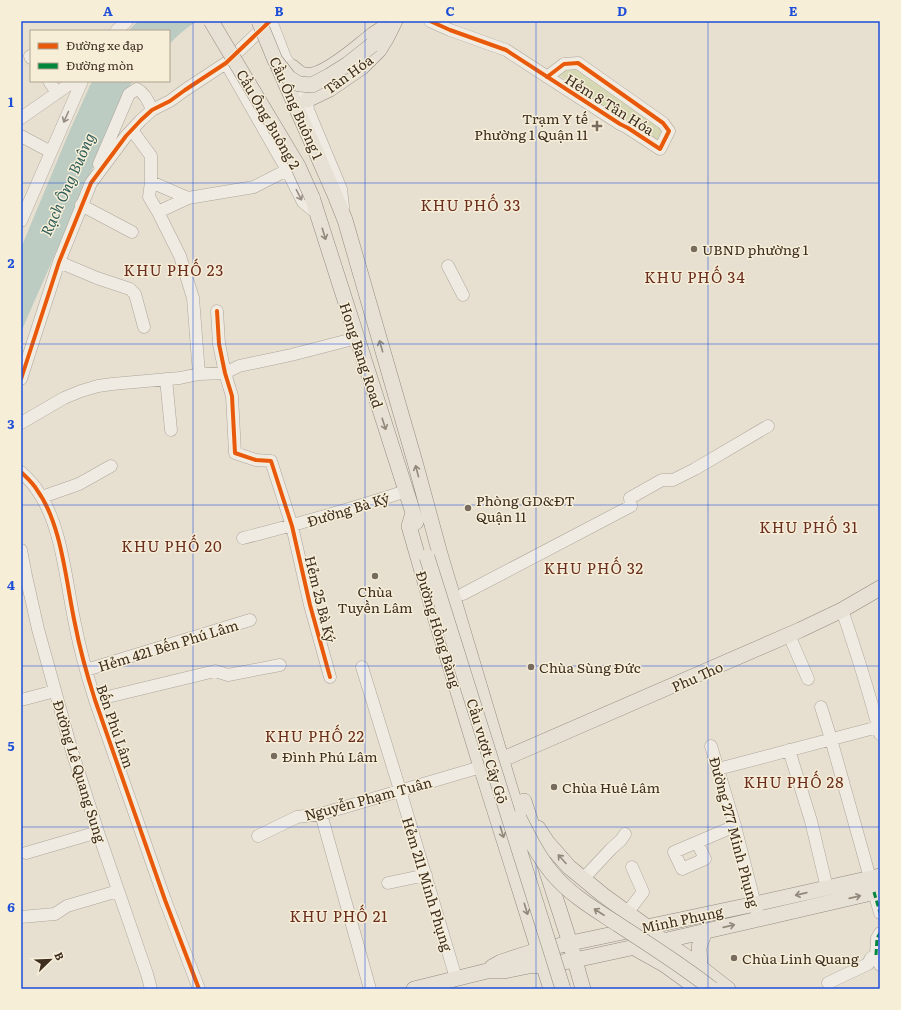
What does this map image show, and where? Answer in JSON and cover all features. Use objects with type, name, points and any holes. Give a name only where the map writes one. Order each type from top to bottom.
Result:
[{"type":"main road","name":"Cầu Ông Buông 2","points":[[211,21],[298,166],[312,196]]},
{"type":"main road","name":"Cầu Ông Buông 1","points":[[259,21],[285,62],[335,194]]},
{"type":"main road","name":"Tân Hóa","points":[[307,105],[362,67],[379,50],[395,21]]},
{"type":"main road","name":"Tân Hóa","points":[[285,62],[304,75],[312,76],[324,71],[355,49],[383,25]]},
{"type":"main road","points":[[285,62],[288,78],[299,84],[312,85],[348,64],[372,45],[383,25]]},
{"type":"main road","name":"Hong Bang Road","points":[[335,194],[385,358],[428,508]]},
{"type":"main road","name":"Hong Bang Road","points":[[312,196],[413,513]]},
{"type":"main road","points":[[428,508],[440,518],[510,756],[522,813],[544,864],[570,943],[583,989]]},
{"type":"main road","name":"Cầu vượt Cây Gõ","points":[[428,508],[434,556],[563,989]]},
{"type":"main road","name":"Cầu vượt Cây Gõ","points":[[413,513],[434,556],[522,813],[538,855],[552,874],[590,907],[672,960],[712,989]]},
{"type":"main road","name":"Đường Hồng Bàng","points":[[413,513],[409,526],[434,613],[538,950]]},
{"type":"main road","name":"Phu Tho","points":[[510,756],[789,635],[842,610],[880,588]]},
{"type":"main road","points":[[522,813],[569,867],[583,879],[728,989]]},
{"type":"main road","name":"Cầu vượt Cây Gõ","points":[[522,813],[572,989]]},
{"type":"main road","points":[[514,872],[528,875],[540,869],[544,864]]},
{"type":"main road","name":"Minh Phụng","points":[[414,989],[434,987],[456,978],[487,970],[500,962],[538,950],[827,888],[876,884]]},
{"type":"main road","name":"Minh Phụng","points":[[487,970],[504,971],[529,966],[544,965],[633,948],[759,919],[876,884]]},
{"type":"main road","points":[[660,962],[660,950],[669,922]]},
{"type":"main road","points":[[700,967],[699,947],[705,931]]},
{"type":"main road","points":[[633,948],[660,962],[698,989]]},
{"type":"main road","points":[[538,950],[551,989]]},
{"type":"street","points":[[117,30],[127,21]]},
{"type":"street","points":[[91,183],[132,130],[152,110],[170,101],[226,63],[270,21],[285,62],[307,105],[341,189],[344,220]]},
{"type":"street","name":"Hẻm 8 Tân Hóa","points":[[430,21],[450,30],[506,50],[547,77],[620,124],[660,149],[669,131],[663,123],[578,63],[564,64],[547,77]]},
{"type":"street","points":[[226,63],[287,170],[303,202],[318,216]]},
{"type":"street","points":[[50,82],[57,93]]},
{"type":"street","points":[[21,118],[73,82]]},
{"type":"street","points":[[21,221],[82,82]]},
{"type":"street","points":[[21,379],[59,262],[129,94],[137,89],[142,91],[152,110]]},
{"type":"street","points":[[132,130],[152,156],[149,197],[180,256],[193,298],[199,374]]},
{"type":"street","points":[[21,136],[51,152]]},
{"type":"street","points":[[158,212],[188,198],[254,187],[287,170]]},
{"type":"street","points":[[151,182],[188,198]]},
{"type":"street","points":[[82,205],[132,232]]},
{"type":"street","points":[[59,262],[97,278],[130,289],[134,294],[144,326]]},
{"type":"street","points":[[448,266],[463,295]]},
{"type":"street","points":[[216,311],[219,344],[225,372]]},
{"type":"street","points":[[21,423],[64,398],[98,386],[225,372],[239,366],[291,355],[357,338]]},
{"type":"street","name":"Hẻm 25 Bà Ký","points":[[225,372],[232,396],[235,453],[256,460],[271,461],[292,526],[310,605],[330,677]]},
{"type":"street","points":[[166,379],[171,430]]},
{"type":"street","points":[[463,594],[631,506],[630,498],[662,480],[673,480],[689,472],[768,426]]},
{"type":"street","points":[[42,497],[79,484],[111,466]]},
{"type":"street","name":"Bến Phú Lâm","points":[[21,472],[33,484],[42,497],[55,528],[62,556],[75,625],[95,700],[165,900],[199,989]]},
{"type":"street","name":"Đường Bà Ký","points":[[242,538],[292,526],[365,505],[406,491]]},
{"type":"street","name":"Đường Lê Quang Sung","points":[[22,558],[38,629],[71,748],[151,989]]},
{"type":"street","points":[[718,769],[831,739],[879,730],[875,711],[842,610]]},
{"type":"street","name":"Hẻm 421 Bến Phú Lâm","points":[[86,670],[250,620]]},
{"type":"street","points":[[789,635],[808,679]]},
{"type":"street","points":[[95,700],[215,671],[228,675],[280,665]]},
{"type":"street","name":"Hẻm 211 Minh Phụng","points":[[362,667],[456,978]]},
{"type":"street","points":[[21,700],[55,691]]},
{"type":"street","points":[[821,708],[876,884],[880,913]]},
{"type":"street","name":"Đường 277 Minh Phụng","points":[[711,746],[735,826],[759,919]]},
{"type":"street","points":[[789,750],[811,821],[827,888]]},
{"type":"street","name":"Nguyễn Phạm Tuân","points":[[258,836],[297,817],[321,814],[481,767]]},
{"type":"street","points":[[321,814],[370,989]]},
{"type":"street","points":[[697,842],[735,826]]},
{"type":"street","points":[[26,853],[98,832]]},
{"type":"street","points":[[583,879],[625,834]]},
{"type":"street","points":[[627,913],[643,892],[632,868]]},
{"type":"street","points":[[388,883],[426,875]]},
{"type":"street","points":[[21,917],[56,914],[67,906],[118,890]]},
{"type":"street","points":[[828,983],[868,964],[871,958],[878,960],[877,938],[880,933]]},
{"type":"green space","points":[[577,66],[657,123],[665,133],[658,143],[556,73]]},
{"type":"water","points":[[138,21],[199,21],[187,28],[170,43],[170,30],[129,30]]},
{"type":"water","name":"Rạch Ông Buông","points":[[92,82],[132,82],[127,90],[21,332],[21,248]]},
{"type":"marked path","points":[[874,892],[880,913]]},
{"type":"marked path","points":[[876,955],[877,938],[880,933]]},
{"type":"cycle path","points":[[21,379],[59,262],[91,183],[126,136],[152,110],[170,101],[226,63],[270,21]]},
{"type":"cycle path","points":[[430,21],[450,30],[506,50],[620,124],[660,149],[669,131],[663,123],[578,63],[564,64],[547,77]]},
{"type":"cycle path","points":[[217,311],[219,344],[225,373],[232,396],[235,453],[256,460],[271,461],[292,526],[310,605],[330,677]]},
{"type":"cycle path","points":[[21,472],[35,487],[45,504],[58,537],[79,643],[92,691],[165,900],[199,989]]},
{"type":"place","name":"Trạm Y tế Phường 1 Quận 11","points":[[597,126]]},
{"type":"place","name":"UBND phường 1","points":[[694,249]]},
{"type":"place","name":"Phòng GD&ĐT Quận 11","points":[[468,508]]},
{"type":"place","name":"Chùa Tuyền Lâm","points":[[375,576]]},
{"type":"place","name":"Chùa Sùng Đức","points":[[531,667]]},
{"type":"place","name":"Đình Phú Lâm","points":[[274,756]]},
{"type":"place","name":"Chùa Huê Lâm","points":[[554,787]]},
{"type":"place","name":"Chùa Linh Quang","points":[[734,958]]},
{"type":"district","name":"KHU PHỐ 33","points":[[471,204]]},
{"type":"district","name":"KHU PHỐ 23","points":[[174,269]]},
{"type":"district","name":"KHU PHỐ 34","points":[[695,276]]},
{"type":"district","name":"KHU PHỐ 31","points":[[809,526]]},
{"type":"district","name":"KHU PHỐ 20","points":[[172,545]]},
{"type":"district","name":"KHU PHỐ 32","points":[[594,567]]},
{"type":"district","name":"KHU PHỐ 22","points":[[315,735]]},
{"type":"district","name":"KHU PHỐ 28","points":[[794,781]]},
{"type":"district","name":"KHU PHỐ 21","points":[[339,915]]}]
